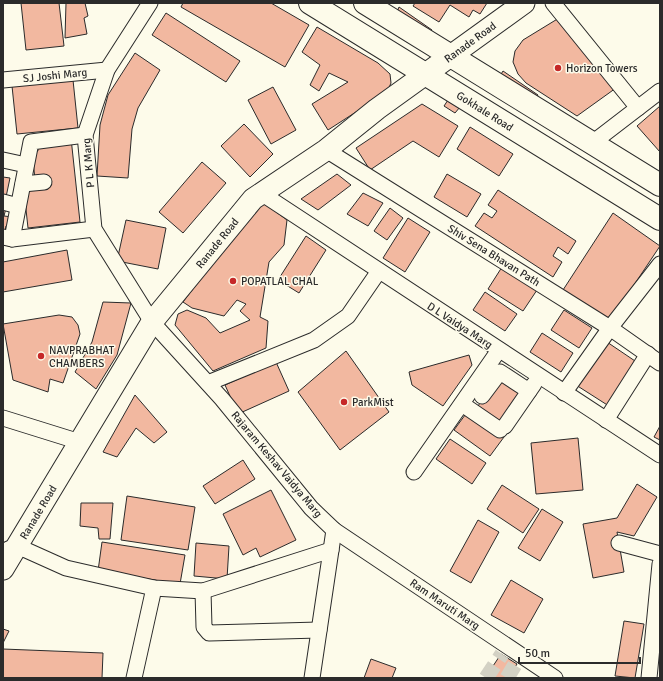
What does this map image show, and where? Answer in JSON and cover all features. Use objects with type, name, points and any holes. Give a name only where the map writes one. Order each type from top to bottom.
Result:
[{"type":"main road","name":"Gokhale Road","points":[[310,3],[660,219]]},
{"type":"main road","points":[[365,3],[591,144],[660,185]]},
{"type":"street","name":"P L K Marg","points":[[150,3],[107,70],[85,135],[94,229],[152,322]]},
{"type":"street","name":"Ranade Road","points":[[3,569],[10,548],[80,442],[152,322],[254,199],[326,150],[377,109],[524,3]]},
{"type":"street","points":[[553,3],[638,108]]},
{"type":"street","name":"SJ Joshi Marg","points":[[3,80],[107,70]]},
{"type":"street","points":[[591,144],[660,91]]},
{"type":"street","points":[[85,135],[33,140],[30,144],[18,206],[7,238],[94,229]]},
{"type":"street","name":"Shiv Sena Bhavan Path","points":[[326,150],[610,328],[660,363]]},
{"type":"street","points":[[3,160],[26,165]]},
{"type":"street","points":[[23,184],[44,182]]},
{"type":"street","name":"D L Vaidya Marg","points":[[261,193],[660,455]]},
{"type":"street","points":[[3,202],[18,206]]},
{"type":"street","points":[[564,393],[610,328],[660,264]]},
{"type":"street","points":[[208,383],[314,340],[348,316],[379,271]]},
{"type":"street","name":"Rajaram Keshav Vaidya Marg","points":[[152,322],[208,383],[311,508],[334,530]]},
{"type":"street","points":[[414,472],[439,444],[462,404],[499,350]]},
{"type":"street","points":[[606,420],[648,354]]},
{"type":"street","points":[[482,396],[500,372],[525,388]]},
{"type":"street","points":[[462,404],[502,428],[525,388],[535,374]]},
{"type":"street","points":[[3,418],[80,442]]},
{"type":"street","points":[[312,678],[334,530]]},
{"type":"street","name":"Ram Maruti Marg","points":[[334,530],[512,655],[555,678]]},
{"type":"street","points":[[619,543],[660,554]]},
{"type":"street","points":[[10,548],[66,568],[154,588],[203,590],[331,550]]},
{"type":"street","points":[[649,678],[660,564]]},
{"type":"street","points":[[134,678],[154,588]]},
{"type":"street","points":[[203,590],[204,627],[209,633],[319,630]]},
{"type":"building","points":[[21,3],[59,3],[64,46],[26,50]]},
{"type":"building","points":[[66,3],[85,3],[88,16],[84,18],[87,34],[65,38]]},
{"type":"building","points":[[183,3],[271,3],[309,25],[285,67],[181,7]]},
{"type":"building","points":[[415,3],[487,3],[480,14],[473,10],[469,17],[450,5],[439,22],[413,6]]},
{"type":"building","points":[[399,7],[432,30],[429,34],[397,12]]},
{"type":"building","points":[[166,13],[240,61],[226,82],[152,35]]},
{"type":"building","name":"Horizon Towers","points":[[559,18],[616,88],[577,116],[526,83],[518,74],[513,62],[515,51],[523,40]]},
{"type":"building","points":[[317,27],[378,63],[390,74],[391,83],[387,92],[328,130],[312,104],[348,82],[329,73],[319,91],[310,85],[320,65],[302,52]]},
{"type":"building","points":[[135,53],[160,70],[138,108],[132,129],[128,178],[97,176],[100,125],[108,95]]},
{"type":"building","points":[[503,71],[538,95],[533,103],[498,79]]},
{"type":"building","points":[[73,80],[78,128],[17,134],[12,86]]},
{"type":"building","points":[[273,87],[296,130],[271,144],[248,100]]},
{"type":"building","points":[[448,100],[460,107],[455,113],[444,106]]},
{"type":"building","points":[[422,104],[458,126],[439,157],[413,141],[370,170],[356,148]]},
{"type":"building","points":[[660,106],[660,152],[637,126]]},
{"type":"building","points":[[244,124],[273,154],[250,177],[221,146]]},
{"type":"building","points":[[470,127],[513,154],[499,176],[457,149]]},
{"type":"building","points":[[71,138],[80,222],[28,228],[24,191],[35,179],[32,152],[38,151],[37,142]]},
{"type":"building","points":[[202,162],[226,183],[183,233],[159,212]]},
{"type":"building","points":[[337,174],[351,185],[318,210],[301,199]]},
{"type":"building","points":[[447,174],[481,194],[467,217],[434,197]]},
{"type":"building","points":[[3,177],[10,178],[6,197],[3,197]]},
{"type":"building","points":[[498,190],[576,241],[568,254],[558,247],[553,256],[562,262],[553,277],[475,226],[484,213],[492,218],[497,211],[488,205]]},
{"type":"building","points":[[363,193],[383,203],[368,226],[347,214]]},
{"type":"building","name":"POPATLAL CHAL","points":[[260,200],[287,220],[284,245],[269,262],[260,317],[268,321],[266,348],[213,371],[175,325],[178,314],[187,310],[206,318],[220,333],[250,320],[240,311],[246,304],[237,300],[224,316],[192,308],[183,302]]},
{"type":"building","points":[[3,207],[6,208],[4,216],[13,217],[11,227],[6,226],[5,231],[3,230]]},
{"type":"building","points":[[390,208],[403,218],[387,240],[374,231]]},
{"type":"building","points":[[613,213],[660,246],[610,321],[563,290]]},
{"type":"building","points":[[408,218],[430,232],[405,272],[383,258]]},
{"type":"building","points":[[126,220],[166,228],[158,269],[117,261]]},
{"type":"building","points":[[306,236],[326,250],[299,293],[278,280]]},
{"type":"building","points":[[67,250],[72,280],[3,292],[3,262]]},
{"type":"building","points":[[502,267],[537,290],[523,311],[488,289]]},
{"type":"building","points":[[485,292],[517,314],[505,331],[473,310]]},
{"type":"building","points":[[103,302],[131,303],[117,355],[96,389],[75,372],[92,342]]},
{"type":"building","points":[[564,310],[592,328],[579,348],[551,330]]},
{"type":"building","name":"NAVPRABHAT CHAMBERS","points":[[59,315],[72,317],[78,325],[80,334],[63,383],[50,379],[48,392],[13,380],[3,324]]},
{"type":"building","points":[[542,333],[573,353],[561,372],[530,352]]},
{"type":"building","points":[[604,340],[638,363],[612,408],[576,385]]},
{"type":"building","name":"ParkMist","points":[[346,351],[389,412],[340,450],[298,392]]},
{"type":"building","points":[[469,355],[472,365],[443,406],[412,385],[409,372]]},
{"type":"building","points":[[276,362],[289,391],[238,414],[225,385]]},
{"type":"building","points":[[498,376],[524,393],[501,426],[476,409]]},
{"type":"building","points":[[135,395],[167,432],[154,443],[136,428],[117,457],[103,452]]},
{"type":"building","points":[[468,411],[504,437],[490,456],[454,430]]},
{"type":"building","points":[[660,426],[660,440],[654,437]]},
{"type":"building","points":[[578,438],[583,490],[536,494],[531,443]]},
{"type":"building","points":[[450,439],[486,463],[472,484],[436,459]]},
{"type":"building","points":[[243,460],[255,479],[215,504],[203,486]]},
{"type":"building","points":[[637,484],[657,497],[634,536],[617,532],[624,572],[593,578],[583,524],[617,518]]},
{"type":"building","points":[[502,485],[539,509],[523,533],[487,509]]},
{"type":"building","points":[[271,490],[296,540],[260,557],[256,548],[243,555],[223,514]]},
{"type":"building","points":[[127,496],[195,507],[188,550],[121,540]]},
{"type":"building","points":[[81,503],[113,503],[110,539],[99,539],[98,528],[80,526]]},
{"type":"building","points":[[542,509],[563,522],[540,561],[518,548]]},
{"type":"building","points":[[478,520],[499,532],[471,583],[450,571]]},
{"type":"building","points":[[102,542],[185,555],[180,584],[98,571]]},
{"type":"building","points":[[196,543],[229,546],[227,579],[194,576]]},
{"type":"building","points":[[511,580],[543,599],[524,633],[491,615]]},
{"type":"building","points":[[624,621],[644,624],[635,678],[615,676]]},
{"type":"building","points":[[3,629],[9,631],[3,643]]},
{"type":"building","points":[[3,649],[103,653],[102,678],[3,678]]},
{"type":"building","points":[[501,654],[517,664],[508,678],[485,678]]},
{"type":"building","points":[[371,659],[396,668],[392,678],[364,678]]},
{"type":"tunnel","points":[[486,678],[502,654]]},
{"type":"tunnel","points":[[507,678],[516,663]]},
{"type":"place","name":"Horizon Towers","points":[[558,68]]},
{"type":"place","name":"POPATLAL CHAL","points":[[233,281]]},
{"type":"place","name":"NAVPRABHAT CHAMBERS","points":[[41,356]]},
{"type":"place","name":"ParkMist","points":[[344,402]]}]
